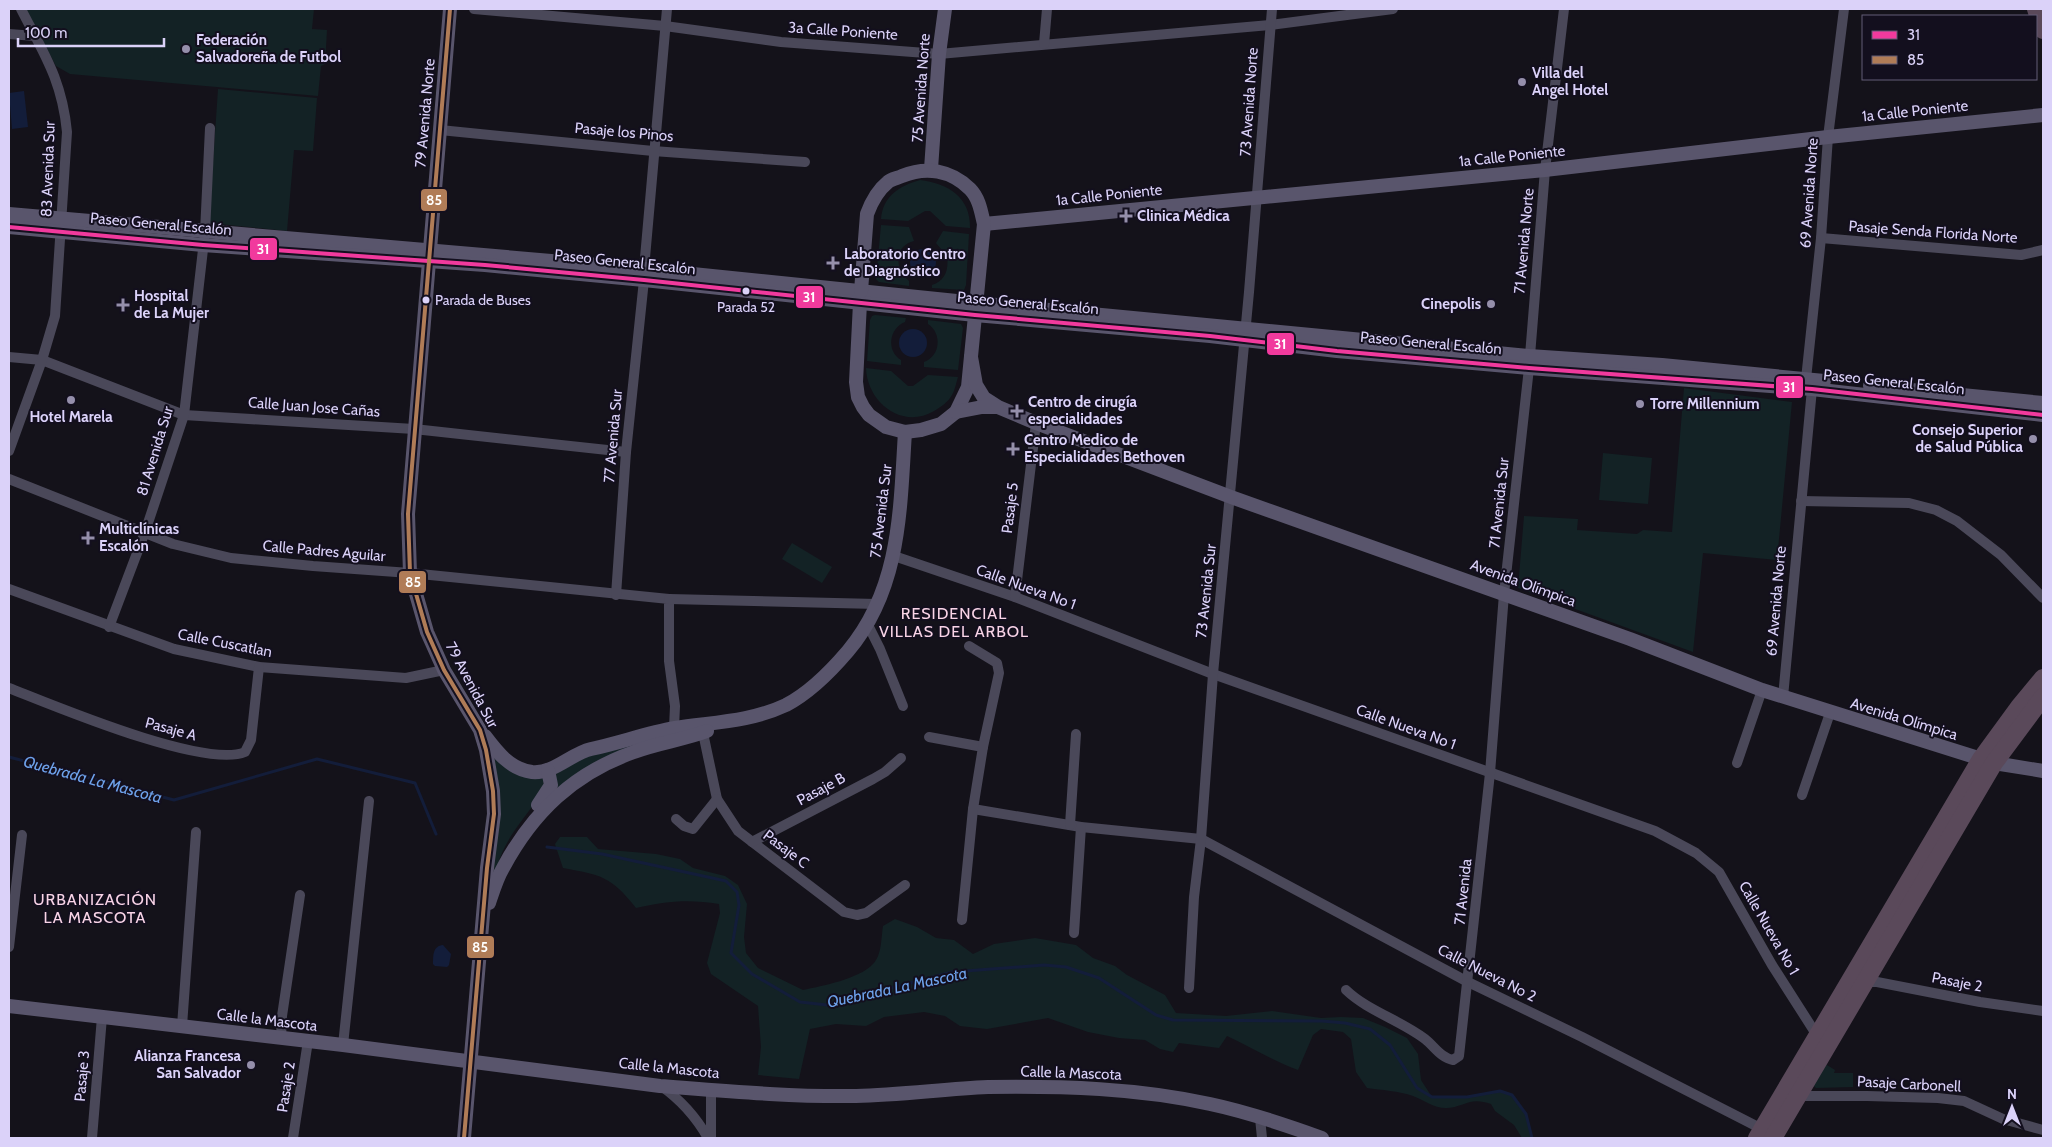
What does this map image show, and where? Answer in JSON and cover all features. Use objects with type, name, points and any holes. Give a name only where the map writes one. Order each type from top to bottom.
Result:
[{"type":"highway","points":[[2036,9],[2043,30]]},
{"type":"highway","points":[[1764,1135],[1798,1096],[1865,982],[2014,714],[2043,678]]},
{"type":"highway","points":[[1764,1135],[1818,1037],[1988,761],[2043,697]]},
{"type":"main road","name":"79 Avenida Norte","points":[[429,255],[450,9]]},
{"type":"main road","name":"75 Avenida Norte","points":[[931,170],[939,54],[945,9]]},
{"type":"main road","name":"1a Calle Poniente","points":[[984,224],[1545,170],[1828,137],[2043,115]]},
{"type":"main road","points":[[931,170],[948,173],[970,189],[980,206],[984,224],[968,387],[956,412],[941,424],[921,430],[905,432],[886,428],[869,415],[858,397],[856,368],[867,214],[871,202],[888,182],[912,172],[931,170]]},
{"type":"main road","name":"Paseo General Escalón","points":[[9,214],[61,225],[644,274],[976,309],[1529,362],[1671,366],[2043,415]]},
{"type":"main road","name":"Paseo General Escalón","points":[[9,227],[61,225]]},
{"type":"main road","name":"79 Avenida Sur","points":[[429,255],[408,514],[410,573],[427,632],[444,670],[480,730],[490,772],[494,814],[464,1138]]},
{"type":"main road","name":"Avenida Olímpica","points":[[971,357],[978,390],[984,398],[998,407],[1036,423],[1231,497],[1630,639],[1762,690],[1830,713],[1988,761],[2043,771]]},
{"type":"main road","name":"Paseo General Escalón","points":[[1809,384],[2043,403]]},
{"type":"main road","name":"Avenida Olímpica","points":[[956,412],[982,407],[998,407]]},
{"type":"main road","name":"75 Avenida Sur","points":[[484,915],[502,869],[529,827],[549,803],[575,781],[603,765],[634,752],[703,733],[728,723],[772,711],[787,704],[804,693],[848,650],[878,604],[894,556],[905,432]]},
{"type":"main road","name":"75 Avenida Sur","points":[[548,770],[585,750],[674,728],[728,723]]},
{"type":"main road","points":[[480,730],[511,764],[533,772],[548,770],[551,785],[548,792],[515,836],[504,859],[502,869]]},
{"type":"main road","name":"Calle la Mascota","points":[[9,1006],[343,1045],[660,1086],[711,1090],[768,1094],[857,1096],[988,1088],[1088,1088],[1151,1094],[1194,1101],[1260,1118],[1322,1138]]},
{"type":"street","name":"83 Avenida Sur","points":[[9,451],[42,360],[55,316],[67,132],[65,107],[58,83],[49,60],[20,9]]},
{"type":"street","name":"3a Calle Poniente","points":[[474,9],[665,26],[780,42],[939,54],[1270,25],[1393,9]]},
{"type":"street","name":"77 Avenida Sur","points":[[616,595],[626,452],[644,274],[653,151],[667,9]]},
{"type":"street","points":[[1044,44],[1047,9]]},
{"type":"street","name":"73 Avenida Norte","points":[[1257,197],[1272,9]]},
{"type":"street","name":"71 Avenida Norte","points":[[1529,362],[1545,170],[1564,9]]},
{"type":"street","name":"69 Avenida Norte","points":[[1783,697],[1801,501],[1828,137],[1844,9]]},
{"type":"street","points":[[9,34],[35,36]]},
{"type":"street","name":"81 Avenida Sur","points":[[109,627],[145,532],[184,414],[204,238],[210,128]]},
{"type":"street","name":"Pasaje los Pinos","points":[[440,130],[653,151],[805,162]]},
{"type":"street","name":"73 Avenida Sur","points":[[1189,988],[1194,897],[1201,838],[1213,674],[1231,497],[1257,197]]},
{"type":"street","name":"Pasaje Senda Florida Norte","points":[[1821,238],[2021,255],[2043,250]]},
{"type":"street","name":"Calle Juan Jose Cañas","points":[[9,357],[42,360],[184,414],[414,429],[626,452]]},
{"type":"street","name":"71 Avenida Sur","points":[[1490,773],[1504,594],[1529,362]]},
{"type":"street","name":"Pasaje 5","points":[[1014,597],[1036,423]]},
{"type":"street","name":"Calle Padres Aguilar","points":[[9,479],[173,544],[231,558],[410,573],[669,599],[878,604]]},
{"type":"street","points":[[1801,501],[1909,503],[1936,510],[1957,521],[2001,555],[2043,598]]},
{"type":"street","name":"Calle Nueva No 1","points":[[894,556],[1014,597],[1213,674],[1655,831],[1696,853],[1719,872],[1772,965],[1818,1037]]},
{"type":"street","name":"Calle Cuscatlan","points":[[9,589],[109,627],[174,649],[259,666],[406,678],[444,670]]},
{"type":"street","points":[[669,599],[669,661],[675,706],[674,728]]},
{"type":"street","points":[[867,623],[880,649],[902,706]]},
{"type":"street","points":[[962,920],[972,809],[999,673],[997,663],[969,646]]},
{"type":"street","name":"Pasaje A","points":[[9,688],[156,742],[176,748],[231,756],[245,752],[249,747],[259,666]]},
{"type":"street","points":[[1737,763],[1762,690]]},
{"type":"street","points":[[1802,795],[1830,713]]},
{"type":"street","name":"Pasaje C","points":[[703,733],[718,800],[738,831],[844,912],[866,913],[905,884]]},
{"type":"street","points":[[1070,825],[1076,734]]},
{"type":"street","points":[[930,737],[983,747]]},
{"type":"street","name":"Pasaje B","points":[[752,842],[873,779],[885,772],[901,758]]},
{"type":"street","name":"71 Avenida","points":[[1346,990],[1357,1001],[1404,1024],[1428,1041],[1445,1057],[1453,1060],[1458,1058],[1490,773]]},
{"type":"street","points":[[676,819],[684,826],[693,829],[718,800]]},
{"type":"street","points":[[343,1045],[369,801]]},
{"type":"street","points":[[972,809],[1081,828],[1201,838]]},
{"type":"street","points":[[1074,933],[1081,828]]},
{"type":"street","points":[[182,1026],[196,832]]},
{"type":"street","points":[[9,947],[22,835]]},
{"type":"street","name":"Calle Nueva No 2","points":[[1201,838],[1468,982],[1582,1036],[1764,1135]]},
{"type":"street","points":[[281,1038],[282,1016],[300,895]]},
{"type":"street","name":"Pasaje 2","points":[[1865,982],[1877,982],[2043,1012]]},
{"type":"street","name":"Pasaje 3","points":[[92,1138],[102,1017]]},
{"type":"street","name":"Pasaje 2","points":[[293,1138],[308,1041]]},
{"type":"street","points":[[660,1086],[676,1096],[710,1138]]},
{"type":"street","points":[[710,1138],[711,1090]]},
{"type":"street","name":"Pasaje Carbonell","points":[[1798,1096],[1867,1096],[1964,1101],[2003,1119],[2043,1130]]},
{"type":"street","points":[[1260,1118],[1262,1138]]},
{"type":"shaded area","name":"Federación Salvadoreña de Futbol","points":[[25,9],[314,9],[312,29],[327,30],[325,64],[321,66],[318,96],[70,74],[56,66]]},
{"type":"shaded area","points":[[218,89],[317,98],[313,151],[294,150],[287,231],[209,223]]},
{"type":"shaded area","points":[[920,180],[939,184],[956,194],[966,208],[970,228],[946,226],[930,211],[925,211],[908,221],[881,219],[885,204],[893,193],[905,185]]},
{"type":"shaded area","points":[[881,225],[909,227],[914,241],[902,248],[898,259],[901,271],[909,281],[909,286],[879,282],[876,279]]},
{"type":"shaded area","points":[[943,231],[969,234],[966,285],[964,290],[932,288],[932,285],[943,278],[947,270],[947,256],[936,243]]},
{"type":"shaded area","points":[[875,315],[906,318],[905,322],[896,329],[891,340],[893,351],[901,360],[901,365],[867,361],[870,320]]},
{"type":"shaded area","points":[[928,320],[961,324],[963,328],[958,370],[924,367],[924,362],[934,355],[938,344],[936,333],[928,324]]},
{"type":"shaded area","points":[[866,368],[891,371],[908,386],[913,386],[928,375],[958,377],[953,393],[944,404],[922,416],[910,417],[899,415],[880,402],[868,380]]},
{"type":"shaded area","points":[[1684,388],[1792,402],[1777,560],[1703,553],[1693,652],[1518,588],[1524,516],[1578,519],[1577,530],[1637,534],[1643,530],[1672,532]]},
{"type":"shaded area","points":[[1603,453],[1652,458],[1648,504],[1599,500]]},
{"type":"shaded area","points":[[792,543],[832,567],[822,583],[782,559]]},
{"type":"shaded area","points":[[645,738],[545,801],[556,774],[577,760]]},
{"type":"shaded area","points":[[491,757],[543,777],[544,783],[540,797],[517,827],[503,850],[491,893]]},
{"type":"shaded area","points":[[560,837],[587,837],[598,849],[656,854],[680,859],[693,868],[725,876],[738,885],[747,904],[744,937],[746,953],[758,968],[803,990],[850,978],[867,969],[878,956],[883,926],[895,919],[917,927],[936,938],[954,940],[973,954],[994,944],[1035,938],[1076,945],[1093,958],[1115,966],[1127,975],[1165,995],[1176,1013],[1226,1016],[1272,1011],[1321,1018],[1363,1018],[1385,1027],[1407,1038],[1418,1054],[1421,1080],[1432,1097],[1467,1097],[1500,1091],[1512,1095],[1526,1114],[1532,1138],[1522,1138],[1514,1125],[1495,1111],[1491,1104],[1477,1101],[1452,1108],[1441,1108],[1408,1094],[1367,1088],[1356,1072],[1351,1039],[1343,1032],[1321,1029],[1313,1035],[1298,1070],[1227,1036],[1219,1048],[1179,1043],[1173,1052],[1160,1049],[1145,1040],[1119,1038],[1088,1032],[1048,1018],[987,1029],[960,1026],[945,1016],[924,1012],[884,1017],[866,1026],[836,1024],[810,1029],[799,1079],[758,1075],[761,1047],[758,1006],[711,974],[707,963],[720,913],[719,904],[678,901],[636,908],[612,883],[596,875],[563,868],[555,844]]},
{"type":"shaded area","points":[[1822,1062],[1835,1070],[1834,1073],[1853,1073],[1853,1087],[1816,1088],[1812,1084]]},
{"type":"water","points":[[24,91],[28,127],[12,129],[9,93]]},
{"type":"water","points":[[923,249],[932,253],[936,262],[932,271],[923,275],[914,271],[910,262],[914,253]]},
{"type":"water","points":[[913,329],[923,333],[927,343],[923,353],[913,357],[903,353],[899,343],[903,333]]},
{"type":"water","points":[[443,945],[451,954],[449,965],[447,967],[435,966],[433,964],[434,951],[437,947]]},
{"type":"waterway","name":"Quebrada La Mascota","points":[[9,757],[174,800],[317,759],[415,783],[436,834]]},
{"type":"waterway","name":"Quebrada La Mascota","points":[[547,847],[602,854],[726,881],[737,892],[739,905],[731,953],[752,974],[800,1002],[827,1005],[952,972],[1044,965],[1066,967],[1099,978],[1156,1015],[1173,1020],[1322,1021],[1345,1023],[1370,1029],[1390,1045],[1417,1088],[1432,1097],[1467,1097],[1500,1091],[1512,1095],[1526,1114],[1532,1138]]},
{"type":"transit line","name":"85","points":[[450,9],[408,514],[410,573],[427,632],[444,670],[480,730],[486,750],[493,791],[494,814],[487,868],[464,1138]]},
{"type":"transit line","name":"31","points":[[9,227],[203,245],[485,265],[975,315],[1210,336],[1337,351],[1529,368],[1812,389],[2043,415]]},
{"type":"place","name":"Federación Salvadoreña de Futbol","points":[[186,49]]},
{"type":"place","name":"Villa del Angel Hotel","points":[[1522,82]]},
{"type":"place","name":"Clinica Médica","points":[[1126,216]]},
{"type":"place","name":"Laboratorio Centro de Diagnóstico","points":[[833,263]]},
{"type":"place","name":"Parada 52","points":[[746,291]]},
{"type":"place","name":"Parada de Buses","points":[[426,300]]},
{"type":"place","name":"Cinepolis","points":[[1491,304]]},
{"type":"place","name":"Hospital de La Mujer","points":[[123,305]]},
{"type":"place","name":"Hotel Marela","points":[[71,400]]},
{"type":"place","name":"Torre Millennium","points":[[1640,404]]},
{"type":"place","name":"Centro de cirugía especialidades","points":[[1017,411]]},
{"type":"place","name":"Consejo Superior de Salud Pública","points":[[2033,439]]},
{"type":"place","name":"Centro Medico de Especialidades Bethoven","points":[[1013,449]]},
{"type":"place","name":"Multiclínicas Escalón","points":[[88,538]]},
{"type":"place","name":"Alianza Francesa San Salvador","points":[[251,1065]]},
{"type":"district","name":"RESIDENCIAL VILLAS DEL ARBOL","points":[[954,622]]},
{"type":"district","name":"URBANIZACIÓN LA MASCOTA","points":[[95,908]]}]
